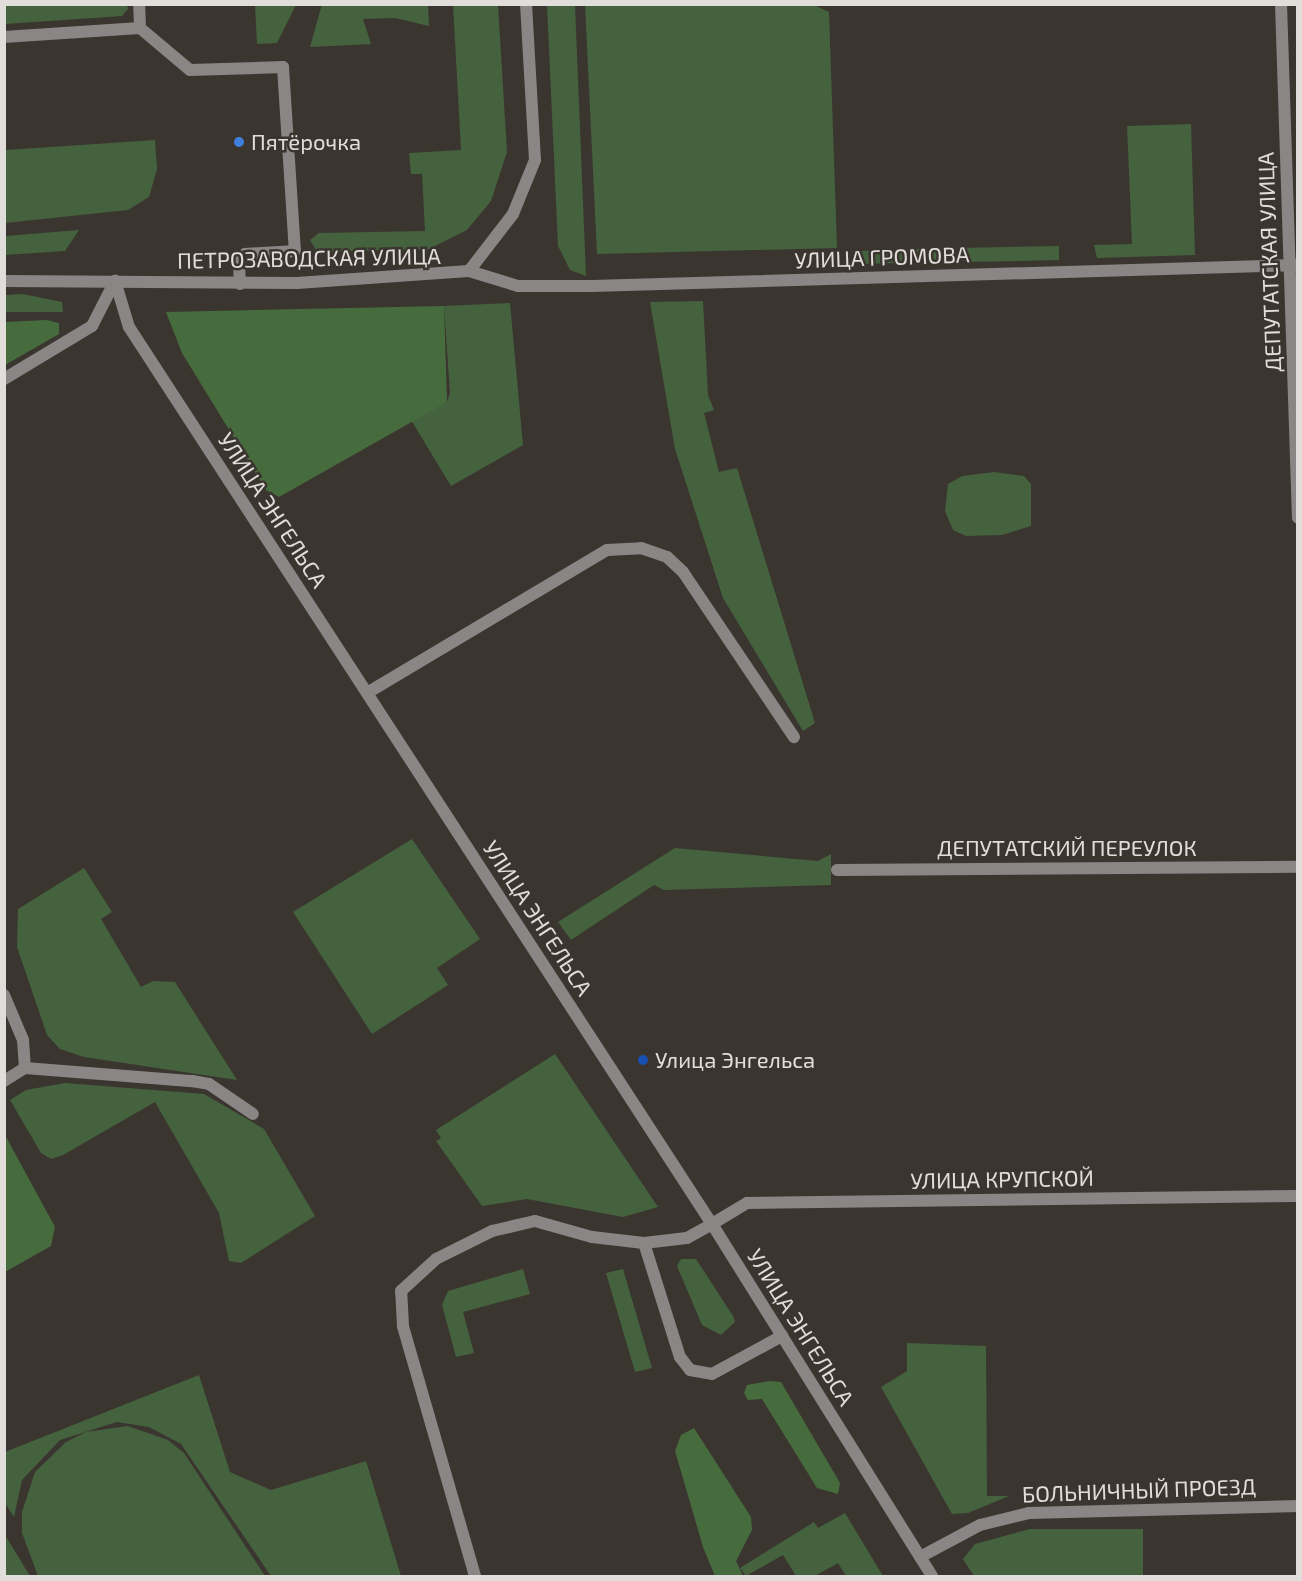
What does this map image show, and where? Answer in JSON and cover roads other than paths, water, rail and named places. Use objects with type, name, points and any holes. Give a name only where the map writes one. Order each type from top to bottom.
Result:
[{"type":"street","points":[[139,4],[140,28]]},
{"type":"street","name":"ПЕТРОЗАВОДСКАЯ УЛИЦА","points":[[4,281],[240,284],[397,280],[469,271],[513,214],[535,160],[526,4]]},
{"type":"street","name":"ДЕПУТАТСКАЯ УЛИЦА","points":[[1281,4],[1294,265],[1298,518]]},
{"type":"street","points":[[4,37],[140,28],[190,70],[283,67],[295,251],[245,254],[239,261],[240,284]]},
{"type":"street","name":"УЛИЦА ГРОМОВА","points":[[469,271],[518,286],[592,286],[1294,265]]},
{"type":"street","points":[[4,378],[92,326],[115,281]]},
{"type":"street","name":"УЛИЦА ЭНГЕЛЬСА","points":[[115,281],[129,327],[712,1224],[932,1576]]},
{"type":"street","points":[[367,693],[607,550],[641,548],[667,557],[683,572],[794,737]]},
{"type":"street","name":"ДЕПУТАТСКИЙ ПЕРЕУЛОК","points":[[837,870],[1298,867]]},
{"type":"street","points":[[4,994],[23,1040],[25,1068]]},
{"type":"street","points":[[4,1081],[25,1068],[209,1084],[252,1114]]},
{"type":"street","name":"УЛИЦА КРУПСКОЙ","points":[[475,1576],[403,1326],[401,1291],[436,1259],[492,1231],[535,1221],[592,1237],[644,1243],[687,1238],[747,1203],[1298,1196]]},
{"type":"street","points":[[644,1243],[680,1357],[690,1370],[712,1374],[782,1336]]},
{"type":"street","name":"БОЛЬНИЧНЫЙ ПРОЕЗД","points":[[920,1557],[980,1525],[1029,1513],[1298,1506]]},
{"type":"place","name":"Пятёрочка","points":[[239,142]]},
{"type":"place","name":"Улица Энгельса","points":[[643,1060]]}]
